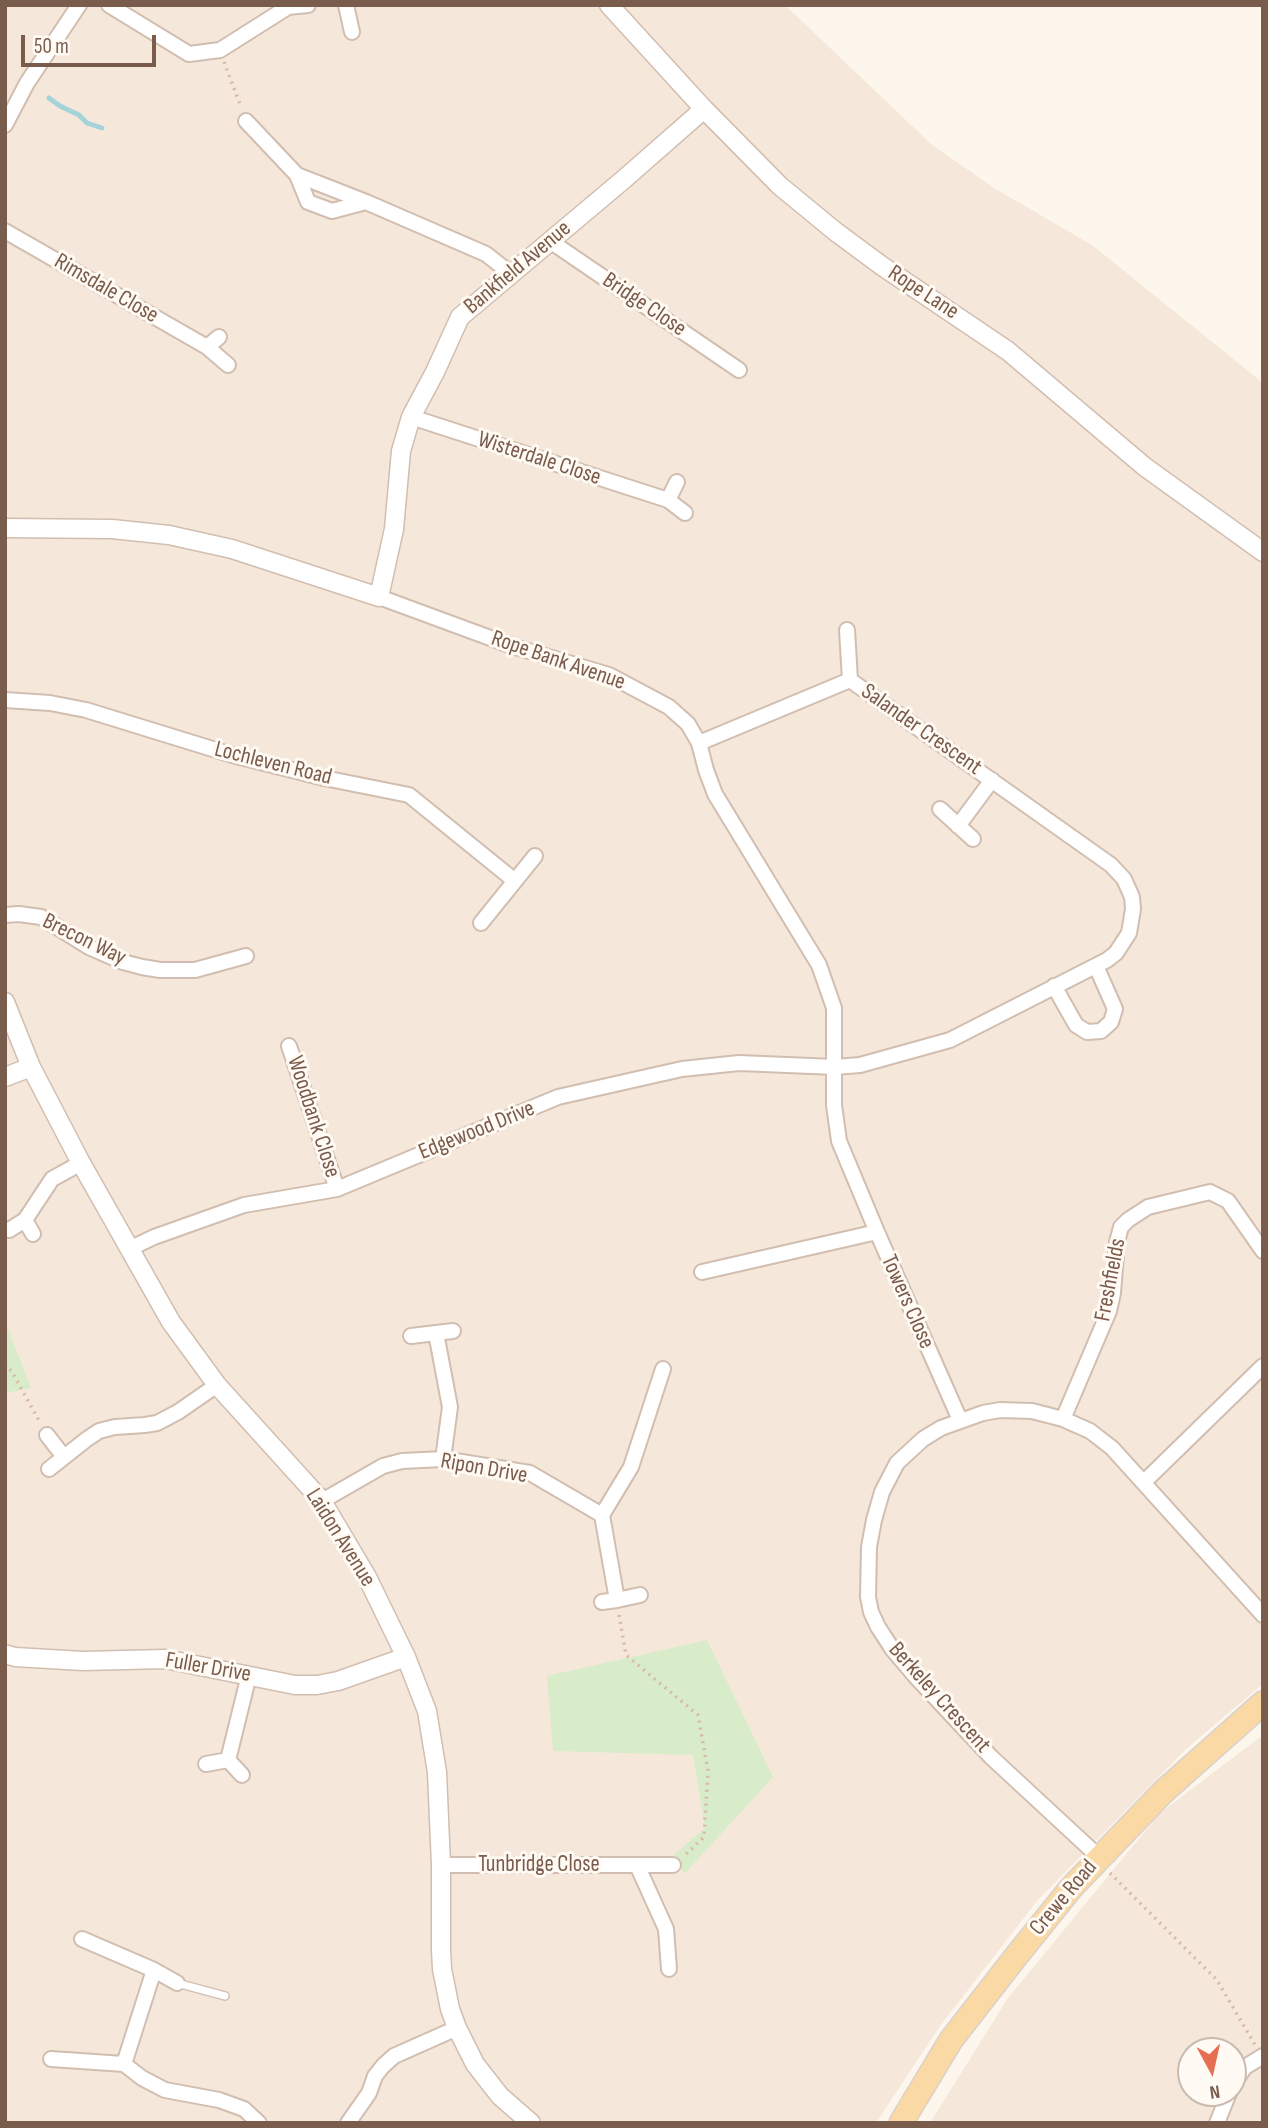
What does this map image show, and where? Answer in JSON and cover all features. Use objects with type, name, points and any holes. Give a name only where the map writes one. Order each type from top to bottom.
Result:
[{"type":"main road","name":"Crewe Road","points":[[901,2123],[951,2040],[1071,1888],[1163,1792],[1263,1703]]},
{"type":"street","points":[[5,125],[27,83],[79,5]]},
{"type":"street","points":[[109,5],[189,54],[220,50],[288,6],[308,5]]},
{"type":"street","points":[[346,5],[352,32]]},
{"type":"street","name":"Rope Lane","points":[[609,5],[704,109],[780,186],[882,266],[1008,351],[1145,467],[1263,552]]},
{"type":"street","name":"Bankfield Avenue","points":[[379,597],[394,529],[401,451],[411,417],[460,317],[704,109]]},
{"type":"street","points":[[246,121],[297,175],[308,202],[332,211],[366,202]]},
{"type":"street","points":[[297,175],[486,254],[510,273]]},
{"type":"street","name":"Rimsdale Close","points":[[5,231],[207,347],[228,365]]},
{"type":"street","name":"Bridge Close","points":[[550,241],[739,370]]},
{"type":"street","points":[[207,347],[219,337]]},
{"type":"street","name":"Wisterdale Close","points":[[411,417],[668,500],[685,513]]},
{"type":"street","points":[[668,500],[677,482]]},
{"type":"street","name":"Rope Bank Avenue","points":[[5,528],[112,529],[169,535],[232,549],[379,597],[512,646],[609,675],[669,707],[688,724],[699,743],[715,794],[819,965],[834,1008],[835,1105],[839,1141],[877,1232]]},
{"type":"street","name":"Salander Crescent","points":[[847,630],[850,680]]},
{"type":"street","name":"Salander Crescent","points":[[699,743],[850,680]]},
{"type":"street","name":"Salander Crescent","points":[[835,1067],[860,1065],[950,1040],[1096,966],[1116,953],[1129,933],[1133,909],[1132,897],[1124,879],[1111,865],[850,680]]},
{"type":"street","name":"Lochleven Road","points":[[5,700],[50,703],[86,710],[232,755],[324,778],[409,795],[514,881]]},
{"type":"street","name":"Salander Crescent","points":[[958,826],[992,780]]},
{"type":"street","points":[[940,808],[973,839]]},
{"type":"street","points":[[481,923],[535,856]]},
{"type":"street","name":"Brecon Way","points":[[5,915],[41,917],[89,947],[142,967],[195,970],[246,956]]},
{"type":"street","points":[[1054,986],[1076,1025],[1087,1032],[1101,1031],[1111,1022],[1115,1009],[1096,966]]},
{"type":"street","name":"Laidon Avenue","points":[[5,1002],[31,1067],[81,1163],[172,1322],[217,1385],[322,1502],[367,1577],[406,1657],[427,1711],[437,1772],[442,1969],[450,2009],[475,2064],[517,2112],[531,2123]]},
{"type":"street","name":"Woodbank Close","points":[[289,1046],[337,1189]]},
{"type":"street","name":"Edgewood Drive","points":[[129,1249],[154,1237],[244,1205],[337,1189],[558,1097],[682,1069],[739,1063],[835,1067]]},
{"type":"street","points":[[5,1077],[31,1067]]},
{"type":"street","points":[[9,1230],[24,1220],[52,1179],[81,1163]]},
{"type":"street","name":"Freshfields","points":[[1063,1419],[1109,1311],[1117,1242],[1121,1227],[1128,1220],[1148,1207],[1210,1192],[1228,1201],[1263,1251]]},
{"type":"street","points":[[24,1220],[33,1234]]},
{"type":"street","name":"Towers Close","points":[[702,1272],[877,1232],[960,1420]]},
{"type":"street","points":[[411,1336],[453,1331]]},
{"type":"street","points":[[436,1333],[450,1407],[443,1459]]},
{"type":"street","points":[[1144,1482],[1263,1366]]},
{"type":"street","points":[[640,1595],[609,1601],[603,1515],[631,1467],[663,1369]]},
{"type":"street","points":[[49,1469],[99,1431],[145,1425],[168,1418],[217,1385]]},
{"type":"street","name":"Berkeley Crescent","points":[[1099,1857],[992,1757],[916,1677],[877,1627],[871,1612],[867,1576],[869,1547],[874,1520],[889,1475],[908,1451],[923,1439],[960,1420],[983,1413],[1016,1410],[1046,1413],[1063,1419],[1090,1431],[1112,1448],[1263,1615]]},
{"type":"street","points":[[47,1435],[64,1457]]},
{"type":"street","name":"Ripon Drive","points":[[322,1502],[383,1466],[419,1459],[443,1459],[530,1473],[603,1515]]},
{"type":"street","name":"Fuller Drive","points":[[5,1654],[83,1661],[165,1659],[295,1685],[338,1681],[406,1657]]},
{"type":"street","points":[[228,1760],[249,1675]]},
{"type":"street","points":[[205,1765],[228,1760]]},
{"type":"street","points":[[228,1760],[242,1775]]},
{"type":"street","name":"Tunbridge Close","points":[[441,1865],[673,1865]]},
{"type":"street","points":[[638,1865],[666,1929],[669,1969]]},
{"type":"street","points":[[82,1939],[154,1970],[177,1983]]},
{"type":"street","points":[[124,2064],[154,1970]]},
{"type":"street","points":[[348,2123],[369,2093],[375,2076],[394,2056],[457,2028]]},
{"type":"street","points":[[1247,2066],[1262,2056]]},
{"type":"street","points":[[51,2059],[124,2064],[142,2078],[165,2090],[219,2100],[244,2109],[259,2123]]},
{"type":"lane","points":[[177,1983],[225,1996]]},
{"type":"path","points":[[220,50],[246,121]]},
{"type":"path","points":[[5,1364],[47,1435]]},
{"type":"path","points":[[609,1601],[626,1655],[698,1715],[708,1771],[704,1837],[673,1865]]},
{"type":"path","points":[[1099,1857],[1111,1874],[1217,1980],[1262,2056]]},
{"type":"shaded area","points":[[5,5],[785,5],[931,144],[994,188],[1092,245],[1263,383],[1263,1684],[1186,1749],[1037,1901],[940,2026],[876,2123],[5,2123]]},
{"type":"shaded area","points":[[1263,1735],[1263,2123],[930,2123],[1008,1998],[1160,1813]]},
{"type":"green space","points":[[5,1321],[31,1388],[5,1393]]},
{"type":"green space","points":[[707,1640],[773,1777],[685,1873],[670,1858],[705,1828],[693,1755],[553,1751],[547,1676]]},
{"type":"waterway","points":[[49,98],[79,115],[87,123],[102,128]]}]
